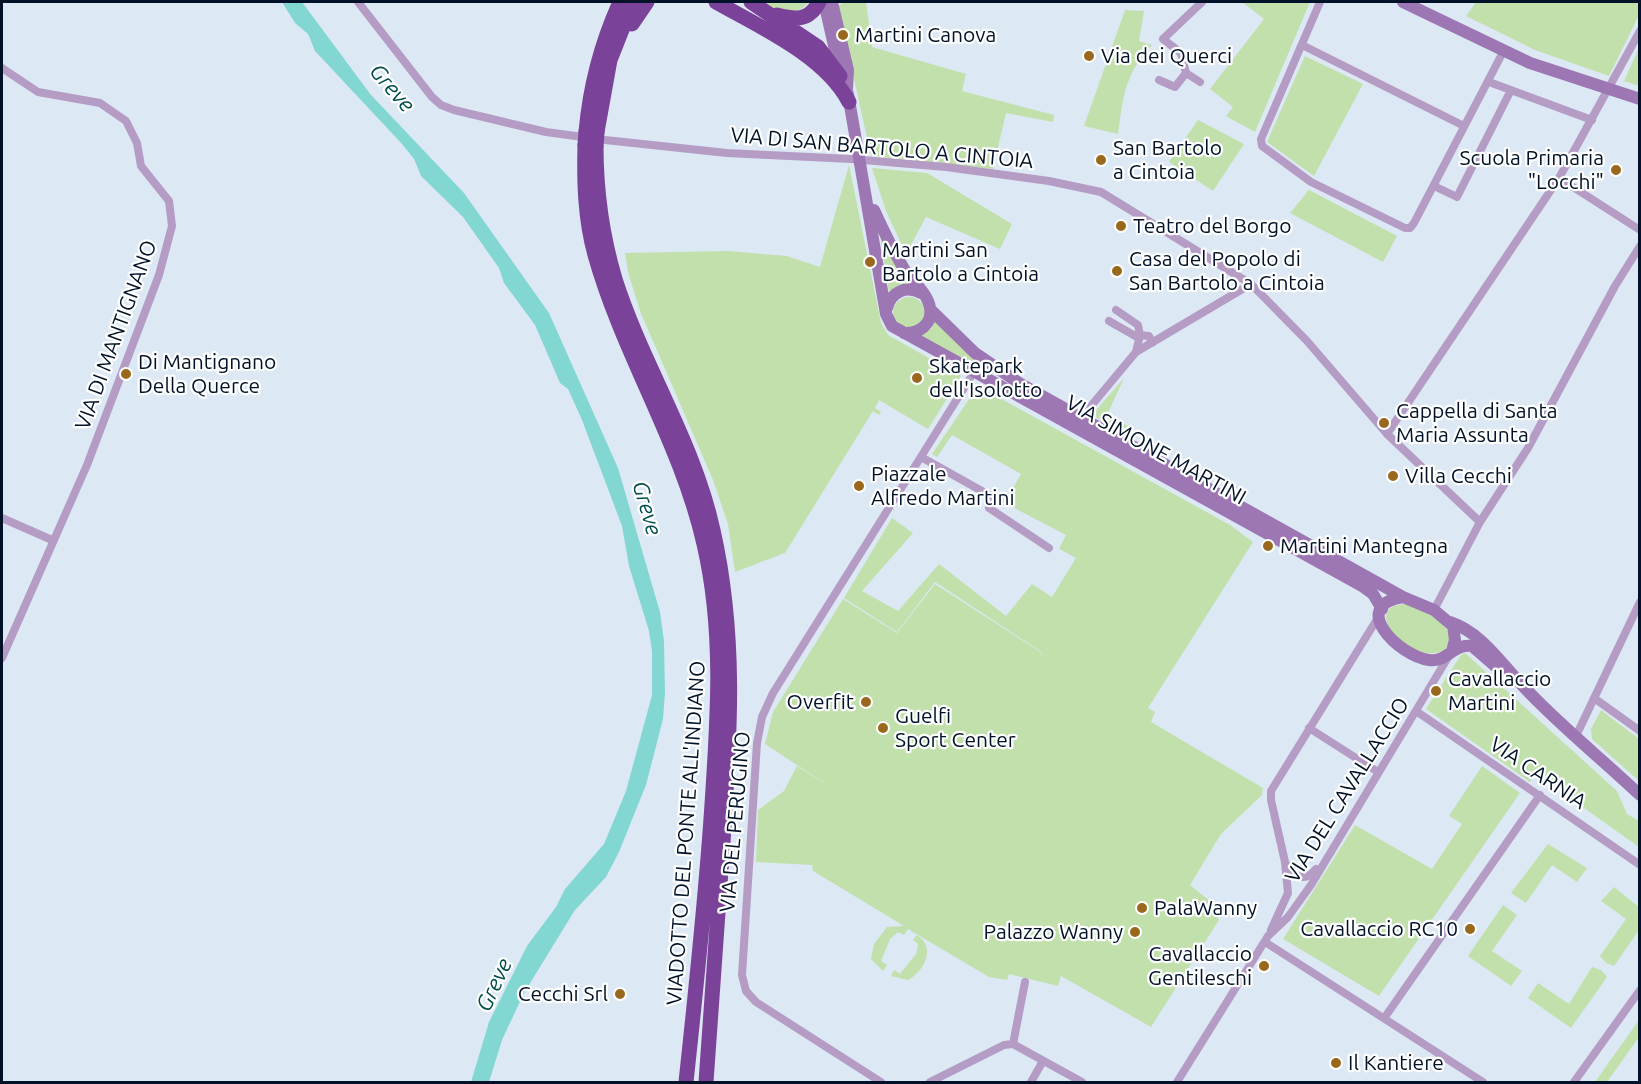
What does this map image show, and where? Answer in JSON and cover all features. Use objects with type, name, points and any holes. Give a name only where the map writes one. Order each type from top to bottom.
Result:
[{"type":"highway","name":"VIADOTTO DEL PONTE ALL'INDIANO","points":[[620,2],[601,49],[589,100],[597,191],[609,258],[626,308],[704,496],[720,564],[731,656],[729,756],[706,1083]]},
{"type":"highway","name":"VIADOTTO DEL PONTE ALL'INDIANO","points":[[633,2],[607,72],[585,190],[595,254],[616,316],[686,481],[704,543],[715,608],[719,653],[715,764],[702,939],[686,1083]]},
{"type":"highway","points":[[607,72],[636,14],[647,2]]},
{"type":"highway","points":[[717,2],[822,67],[848,96]]},
{"type":"highway","points":[[751,2],[770,13],[822,52],[839,74],[848,96]]},
{"type":"highway","points":[[770,13],[800,19],[829,2]]},
{"type":"street","name":"VIA DI SAN BARTOLO A CINTOIA","points":[[358,2],[402,60],[441,105],[546,132],[727,153],[946,167],[1049,181],[1101,192],[1251,284],[1307,341],[1387,434],[1480,522]]},
{"type":"street","name":"VIA SIMONE MARTINI","points":[[829,2],[848,70],[848,96],[889,322],[903,333],[1362,586],[1373,594],[1381,612],[1380,626],[1388,638],[1423,659],[1436,661],[1462,645],[1474,647],[1520,684],[1640,795]]},
{"type":"street","points":[[1200,82],[1186,73],[1181,53],[1163,39],[1202,2]]},
{"type":"street","points":[[1320,2],[1261,139],[1264,149],[1327,191],[1405,228],[1412,226],[1503,52]]},
{"type":"street","points":[[1403,2],[1503,52],[1555,73],[1640,99]]},
{"type":"street","points":[[1387,434],[1559,178],[1640,31]]},
{"type":"street","points":[[1302,45],[1464,126]]},
{"type":"street","name":"VIA DI MANTIGNANO","points":[[2,68],[38,92],[81,98],[100,103],[113,110],[133,132],[141,166],[169,201],[172,212],[172,226],[159,275],[87,465],[52,540],[2,658]]},
{"type":"street","points":[[1159,80],[1175,87],[1186,73]]},
{"type":"street","points":[[1489,82],[1592,120]]},
{"type":"street","points":[[1434,186],[1457,197],[1511,90]]},
{"type":"street","points":[[1559,178],[1640,230]]},
{"type":"street","name":"VIA SIMONE MARTINI","points":[[867,198],[904,268],[929,302],[931,310],[961,341],[989,363],[1081,418],[1403,597],[1434,610],[1450,622],[1469,631],[1495,654],[1520,684]]},
{"type":"street","points":[[1434,610],[1480,522],[1528,447],[1615,286],[1640,246]]},
{"type":"street","points":[[1081,418],[1136,352],[1251,284]]},
{"type":"street","points":[[886,310],[890,300],[901,290],[912,289],[921,293]]},
{"type":"street","points":[[903,333],[921,330],[927,323],[931,310]]},
{"type":"street","points":[[1116,310],[1138,325],[1136,352]]},
{"type":"street","points":[[1109,321],[1138,336],[1149,336],[1152,343]]},
{"type":"street","name":"VIA DEL PERUGINO","points":[[881,1083],[812,1040],[746,991],[741,975],[757,743],[766,705],[974,372]]},
{"type":"street","points":[[921,457],[998,500],[989,508],[1049,548]]},
{"type":"street","points":[[2,518],[52,540]]},
{"type":"street","points":[[1403,597],[1389,602],[1381,612],[1270,794],[1285,862],[1288,893],[1267,939],[1483,1083]]},
{"type":"street","points":[[1576,736],[1640,602]]},
{"type":"street","points":[[1450,622],[1455,633],[1452,651]]},
{"type":"street","name":"VIA DEL CAVALLACCIO","points":[[1177,1083],[1267,939],[1297,906],[1452,651]]},
{"type":"street","points":[[1594,698],[1640,731]]},
{"type":"street","name":"VIA CARNIA","points":[[1416,711],[1640,865]]},
{"type":"street","points":[[1309,728],[1378,772]]},
{"type":"street","points":[[1385,1017],[1540,795]]},
{"type":"street","points":[[1285,862],[1294,875],[1306,877],[1313,874],[1327,855]]},
{"type":"street","points":[[1013,1044],[1025,982]]},
{"type":"street","points":[[1574,1083],[1640,990]]},
{"type":"street","points":[[930,1083],[1004,1045],[1013,1044],[1082,1083]]},
{"type":"street","points":[[1031,1083],[1043,1061]]},
{"type":"shaded area","points":[[282,2],[302,2],[371,95],[464,193],[549,313],[618,468],[660,612],[664,641],[663,719],[646,785],[619,852],[606,877],[575,910],[524,993],[502,1040],[489,1082],[471,1082],[489,1022],[527,946],[556,907],[565,889],[604,844],[626,791],[652,695],[652,651],[649,631],[629,566],[622,526],[582,420],[568,389],[560,383],[535,325],[504,283],[499,268],[463,217],[421,176],[414,159],[402,144],[315,51],[308,34],[295,23]]},
{"type":"shaded area","points":[[762,2],[809,2],[798,12],[779,12]]},
{"type":"shaded area","points":[[844,2],[866,2],[872,47],[966,74],[962,91],[1054,115],[1053,122],[1006,113],[993,169],[871,156],[838,6]]},
{"type":"shaded area","points":[[1242,2],[1310,2],[1255,132],[1226,116],[1233,107],[1210,89],[1264,19]]},
{"type":"shaded area","points":[[1476,2],[1639,2],[1639,15],[1609,76],[1535,50],[1466,16]]},
{"type":"shaded area","points":[[1125,10],[1144,11],[1139,41],[1152,45],[1136,66],[1127,86],[1118,134],[1084,126]]},
{"type":"shaded area","points":[[1638,50],[1640,51],[1639,86],[1624,81]]},
{"type":"shaded area","points":[[1305,56],[1363,84],[1314,176],[1267,142]]},
{"type":"shaded area","points":[[1198,120],[1244,144],[1213,191],[1169,162]]},
{"type":"shaded area","points":[[849,165],[881,323],[888,335],[961,376],[928,429],[879,400],[875,408],[881,412],[879,415],[873,411],[785,553],[735,572],[728,524],[713,480],[640,311],[628,272],[625,253],[727,251],[787,256],[820,267]]},
{"type":"shaded area","points":[[872,168],[927,173],[1012,224],[1000,249],[926,217],[906,254],[886,211]]},
{"type":"shaded area","points":[[1309,190],[1397,236],[1383,262],[1290,213]]},
{"type":"shaded area","points":[[880,235],[911,286],[889,293]]},
{"type":"shaded area","points":[[909,297],[920,302],[925,313],[920,324],[909,329],[898,324],[893,313],[898,302]]},
{"type":"shaded area","points":[[935,320],[976,359],[971,366],[920,337],[932,328]]},
{"type":"shaded area","points":[[1124,378],[1107,415],[1132,428],[1128,435],[1092,415]]},
{"type":"shaded area","points":[[978,386],[1230,525],[1253,542],[1148,708],[1155,712],[1151,722],[1263,788],[1262,795],[1221,834],[1190,885],[1211,902],[1219,920],[1151,1027],[1061,976],[1058,986],[1009,974],[1007,980],[989,977],[908,929],[904,935],[898,932],[890,939],[881,961],[887,965],[883,971],[871,959],[874,944],[887,927],[904,926],[813,871],[812,865],[756,862],[758,810],[784,791],[797,766],[838,792],[765,744],[773,712],[843,599],[897,633],[935,584],[1042,653],[1040,658],[1043,653],[935,582],[897,632],[844,598],[892,518],[913,533],[862,591],[898,611],[939,564],[1006,616],[1032,584],[1052,597],[1076,558],[1059,549],[1066,535],[1001,501],[1012,490],[1021,474],[952,435],[937,457],[932,454]]},
{"type":"shaded area","points":[[1406,604],[1431,615],[1445,627],[1449,634],[1449,642],[1445,650],[1431,653],[1417,651],[1404,644],[1394,634],[1388,624],[1386,614],[1392,607]]},
{"type":"shaded area","points":[[1465,653],[1617,791],[1627,814],[1639,821],[1639,847],[1536,774],[1530,782],[1426,709],[1461,655]]},
{"type":"shaded area","points":[[1601,710],[1639,739],[1639,781],[1592,739],[1591,729]]},
{"type":"shaded area","points":[[1482,766],[1520,793],[1379,996],[1283,939],[1355,825],[1432,869],[1462,824],[1449,816]]},
{"type":"shaded area","points":[[1548,844],[1587,868],[1577,882],[1552,865],[1526,903],[1511,893]]},
{"type":"shaded area","points":[[1614,887],[1639,907],[1639,930],[1614,966],[1606,963],[1600,956],[1626,919],[1601,901]]},
{"type":"shaded area","points":[[1503,905],[1517,915],[1492,951],[1522,971],[1511,986],[1468,956]]},
{"type":"shaded area","points":[[917,935],[926,946],[926,959],[923,965],[908,980],[891,976],[894,970],[900,974],[916,954],[918,944],[913,940]]},
{"type":"shaded area","points":[[1592,967],[1601,970],[1607,977],[1571,1028],[1528,998],[1538,983],[1569,1004]]},
{"type":"shaded area","points":[[1639,1020],[1639,1037],[1607,1082],[1595,1082]]},
{"type":"place","name":"Martini Canova","points":[[843,35]]},
{"type":"place","name":"Via dei Querci","points":[[1089,56]]},
{"type":"place","name":"San Bartolo a Cintoia","points":[[1101,160]]},
{"type":"place","name":"Scuola Primaria \"Locchi\"","points":[[1616,170]]},
{"type":"place","name":"Teatro del Borgo","points":[[1121,226]]},
{"type":"place","name":"Martini San Bartolo a Cintoia","points":[[870,262]]},
{"type":"place","name":"Casa del Popolo di San Bartolo a Cintoia","points":[[1117,271]]},
{"type":"place","name":"Di Mantignano Della Querce","points":[[126,374]]},
{"type":"place","name":"Skatepark dell'Isolotto","points":[[917,378]]},
{"type":"place","name":"Cappella di Santa Maria Assunta","points":[[1384,423]]},
{"type":"place","name":"Villa Cecchi","points":[[1393,476]]},
{"type":"place","name":"Piazzale Alfredo Martini","points":[[859,486]]},
{"type":"place","name":"Martini Mantegna","points":[[1268,546]]},
{"type":"place","name":"Cavallaccio Martini","points":[[1436,691]]},
{"type":"place","name":"Overfit","points":[[866,702]]},
{"type":"place","name":"Guelfi Sport Center","points":[[883,728]]},
{"type":"place","name":"PalaWanny","points":[[1142,908]]},
{"type":"place","name":"Cavallaccio RC10","points":[[1470,929]]},
{"type":"place","name":"Palazzo Wanny","points":[[1135,932]]},
{"type":"place","name":"Cavallaccio Gentileschi","points":[[1264,966]]},
{"type":"place","name":"Cecchi Srl","points":[[620,994]]},
{"type":"place","name":"Il Kantiere","points":[[1336,1063]]},
{"type":"water label","name":"Greve","points":[[392,88]]},
{"type":"water label","name":"Greve","points":[[647,508]]},
{"type":"water label","name":"Greve","points":[[494,985]]}]
